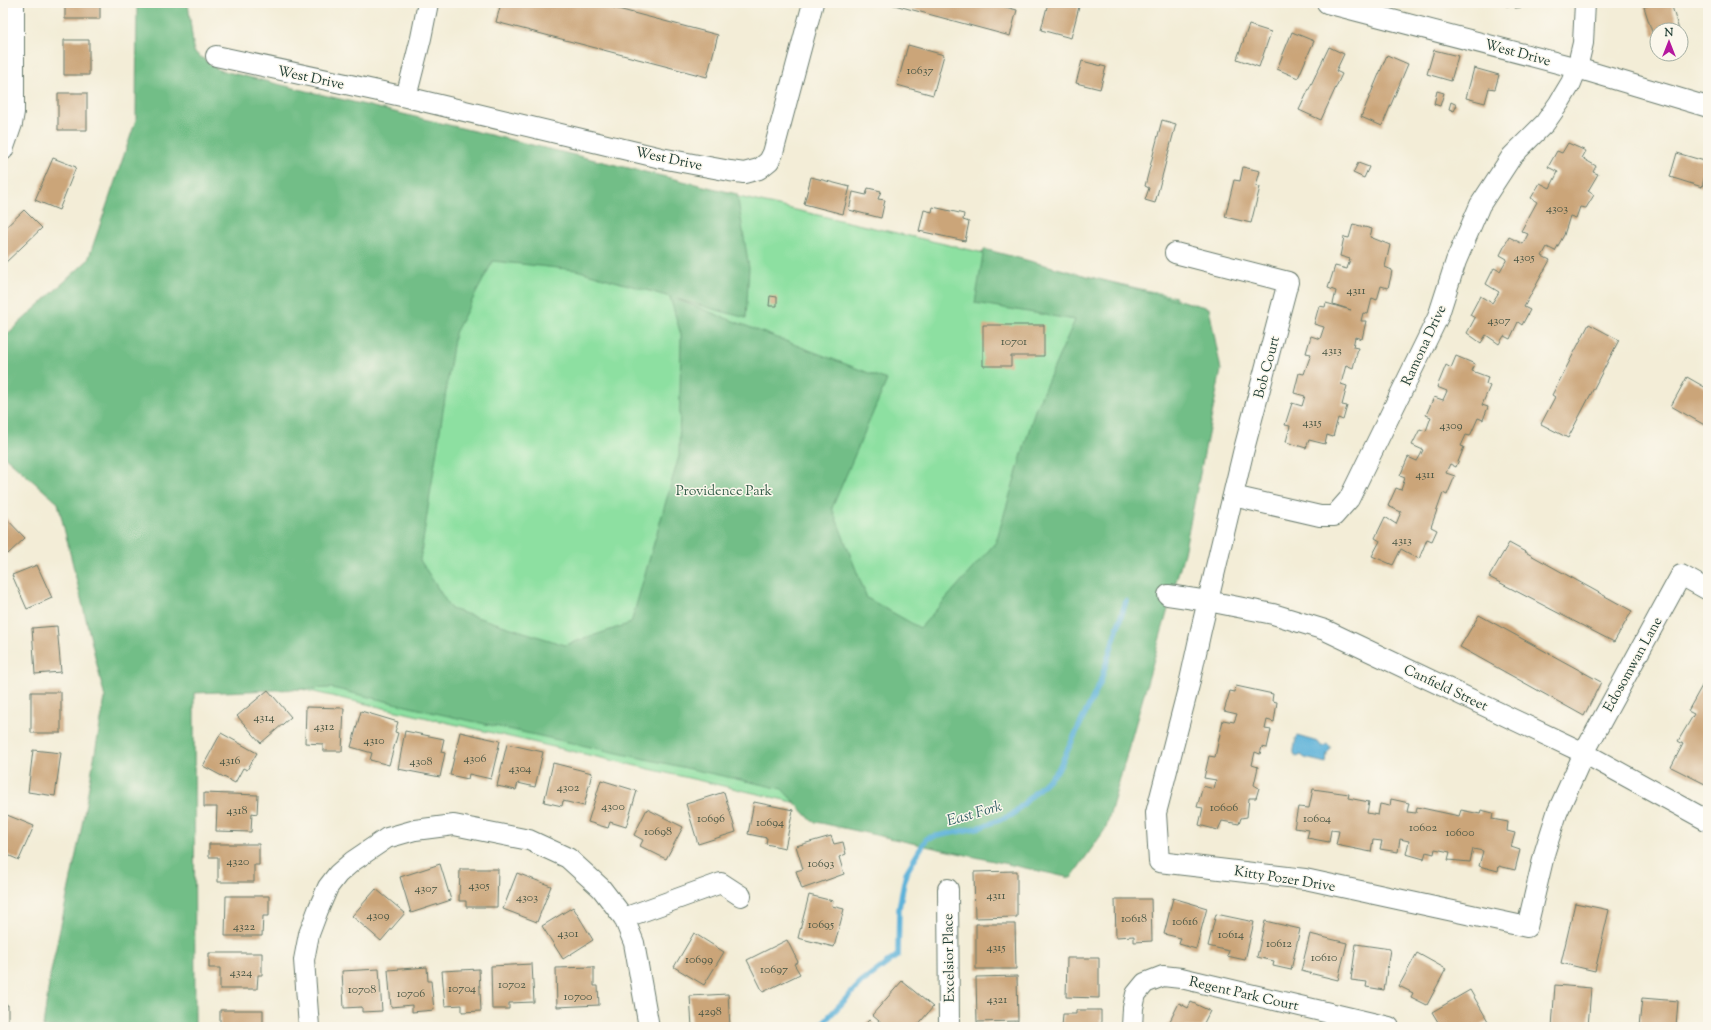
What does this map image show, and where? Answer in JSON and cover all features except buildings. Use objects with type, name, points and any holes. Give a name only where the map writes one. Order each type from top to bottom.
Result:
[{"type":"street","points":[[3,150],[12,124],[14,112],[14,3]]},
{"type":"street","points":[[406,97],[428,3]]},
{"type":"street","name":"West Drive","points":[[216,56],[406,97],[661,158],[744,173],[759,169],[769,161],[773,153],[813,3]]},
{"type":"street","name":"West Drive","points":[[1327,3],[1577,68],[1708,107]]},
{"type":"street","name":"Ramona Drive","points":[[1233,496],[1320,516],[1334,516],[1349,499],[1438,317],[1456,261],[1480,206],[1512,156],[1545,123],[1559,103],[1577,68],[1582,44],[1585,3]]},
{"type":"street","name":"Bob Court","points":[[1175,253],[1288,282],[1233,496],[1217,565]]},
{"type":"street","name":"Kitty Pozer Drive","points":[[1217,565],[1189,685],[1156,813],[1159,862],[1304,879],[1527,927],[1556,814],[1584,753]]},
{"type":"street","name":"Edosomwan Lane","points":[[1584,753],[1681,575],[1708,590]]},
{"type":"street","name":"Canfield Street","points":[[1168,594],[1208,600],[1273,614],[1325,630],[1584,753],[1708,821]]},
{"type":"street","points":[[309,1027],[304,960],[309,934],[328,887],[338,874],[371,848],[388,838],[415,830],[454,825],[529,840],[568,858],[601,888],[624,918],[634,943],[649,1027]]},
{"type":"street","points":[[624,918],[721,883],[741,896]]},
{"type":"street","name":"Excelsior Place","points":[[948,889],[949,1027]]},
{"type":"street","name":"Regent Park Court","points":[[1132,1027],[1133,1008],[1136,994],[1145,983],[1163,976],[1181,978],[1389,1027]]},
{"type":"green space","points":[[137,3],[188,3],[194,52],[219,70],[737,194],[749,268],[746,318],[676,299],[887,380],[832,508],[867,598],[920,628],[996,542],[1035,410],[1075,320],[975,303],[984,249],[1209,308],[1221,370],[1184,553],[1106,828],[1071,878],[812,821],[782,789],[435,713],[332,688],[194,693],[195,1027],[43,1027],[50,976],[80,836],[105,698],[58,503],[3,455],[3,338],[88,260],[136,120]],"holes":[[[493,261],[576,270],[670,297],[681,335],[679,456],[631,623],[565,645],[451,609],[420,560],[455,333]]]},
{"type":"green space","name":"Providence Park","points":[[175,68],[1176,297],[1050,861],[262,680]]},
{"type":"water","points":[[1297,736],[1318,742],[1322,747],[1327,744],[1330,746],[1330,750],[1327,753],[1326,763],[1305,758],[1301,755],[1297,757],[1294,751],[1295,738]]},
{"type":"waterway","name":"East Fork","points":[[819,1027],[861,983],[898,955],[899,908],[906,873],[927,838],[981,827],[1012,815],[1058,770],[1100,683],[1126,601]]}]
